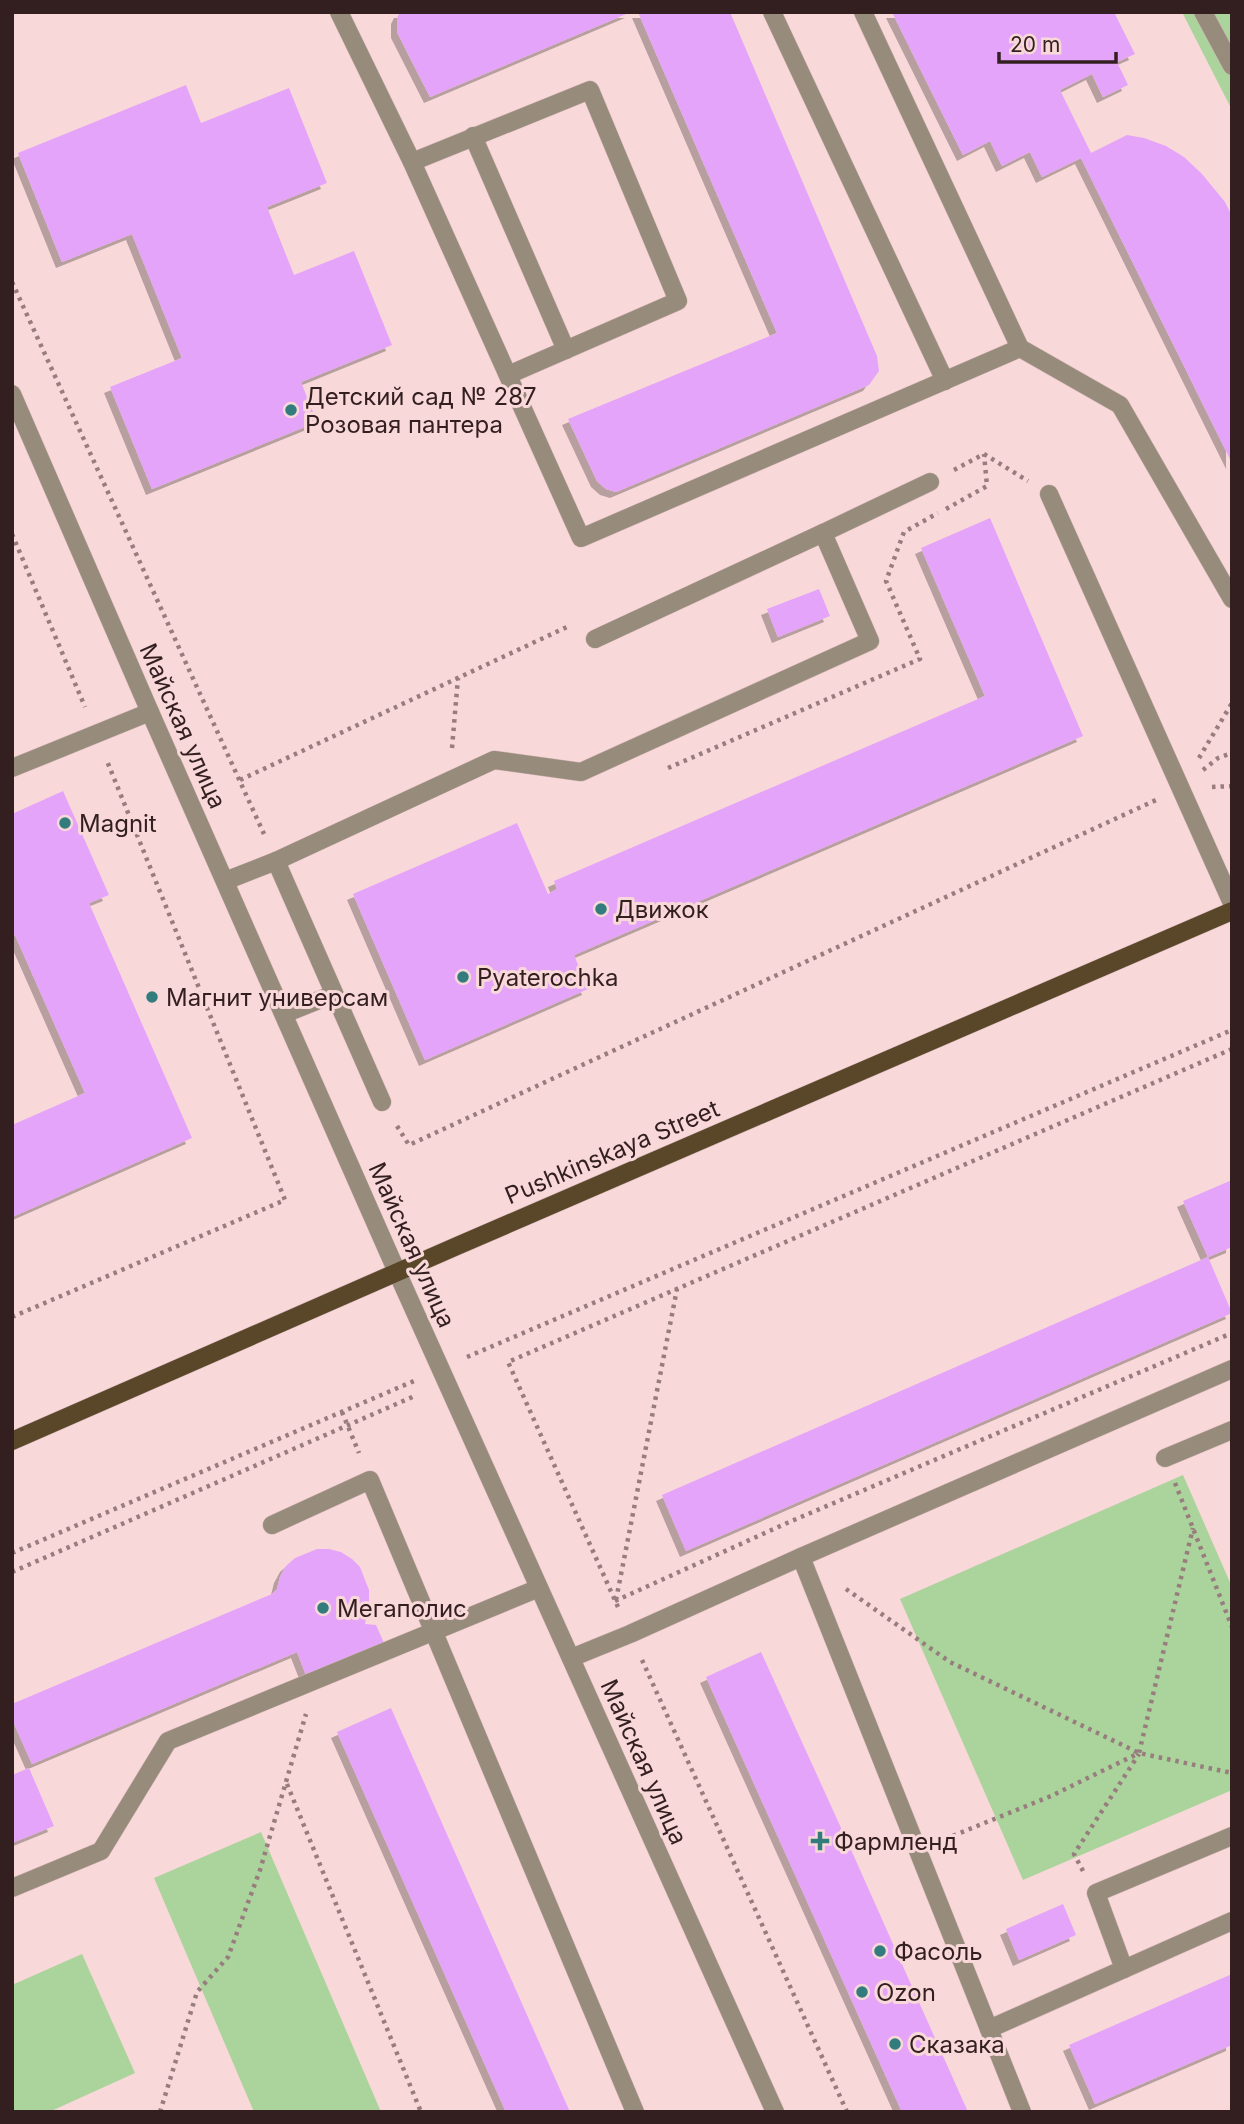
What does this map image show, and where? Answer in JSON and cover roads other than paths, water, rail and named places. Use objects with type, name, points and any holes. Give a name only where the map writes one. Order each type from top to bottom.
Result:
[{"type":"main road","name":"Pushkinskaya Street","points":[[12,1441],[1232,911]]},
{"type":"street","points":[[339,12],[412,162],[581,538],[1020,348]]},
{"type":"street","points":[[772,12],[945,381]]},
{"type":"street","points":[[863,12],[1020,348],[1120,405],[1232,599]]},
{"type":"street","points":[[1203,12],[1232,66]]},
{"type":"street","points":[[412,162],[590,90],[678,301],[508,375]]},
{"type":"street","points":[[472,136],[566,350]]},
{"type":"street","name":"Майская улица","points":[[12,394],[440,1369],[775,2112]]},
{"type":"street","points":[[595,639],[930,482]]},
{"type":"street","points":[[1049,494],[1232,903]]},
{"type":"street","points":[[225,881],[276,861],[494,760],[581,772],[870,641],[823,533]]},
{"type":"street","points":[[12,768],[150,712]]},
{"type":"street","points":[[276,861],[382,1102]]},
{"type":"street","points":[[284,1014],[334,994]]},
{"type":"street","points":[[571,1658],[1232,1369]]},
{"type":"street","points":[[1165,1458],[1232,1430]]},
{"type":"street","points":[[272,1524],[370,1480],[635,2112]]},
{"type":"street","points":[[801,1557],[1022,2112]]},
{"type":"street","points":[[12,1888],[101,1851],[168,1741],[539,1588]]},
{"type":"street","points":[[1124,1969],[1096,1893],[1232,1836]]},
{"type":"street","points":[[989,2029],[1232,1921]]},
{"type":"place","name":"Детский сад № 287 Розовая пантера","points":[[291,410]]},
{"type":"place","name":"Magnit","points":[[65,823]]},
{"type":"place","name":"Движок","points":[[601,909]]},
{"type":"place","name":"Pyaterochka","points":[[463,977]]},
{"type":"place","name":"Магнит универсам","points":[[152,997]]},
{"type":"place","name":"Мегаполис","points":[[323,1608]]},
{"type":"place","name":"Фармленд","points":[[820,1841]]},
{"type":"place","name":"Фасоль","points":[[880,1951]]},
{"type":"place","name":"Ozon","points":[[862,1992]]},
{"type":"place","name":"Сказака","points":[[895,2044]]}]
